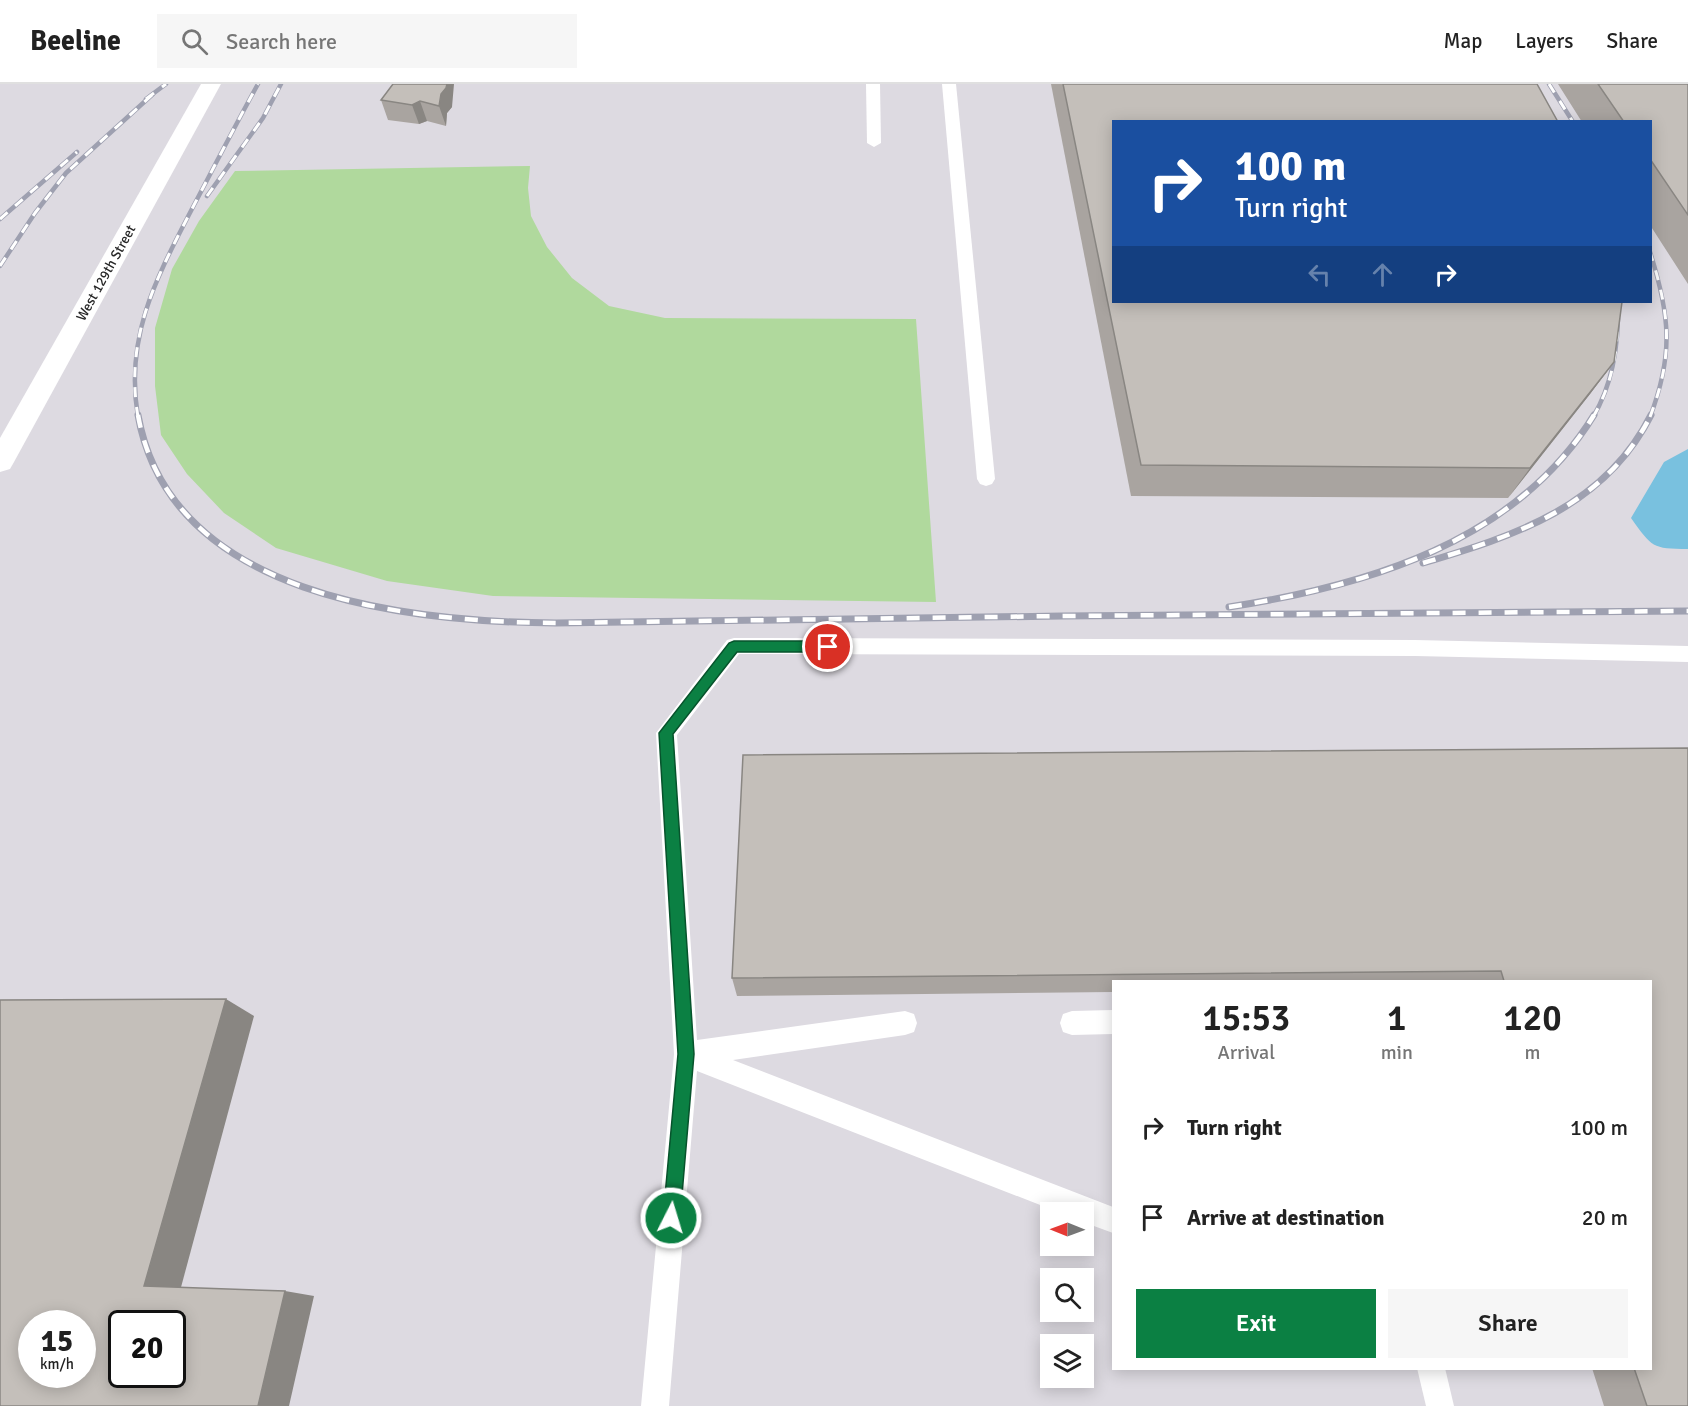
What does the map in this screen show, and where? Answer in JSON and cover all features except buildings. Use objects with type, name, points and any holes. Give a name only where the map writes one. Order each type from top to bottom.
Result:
[{"type":"street","name":"West 129th Street","points":[[0,462],[211,84]]},
{"type":"lane","points":[[873,84],[874,143]]},
{"type":"lane","points":[[949,84],[986,479]]},
{"type":"lane","points":[[655,1406],[686,1054],[666,733],[734,646],[1415,648],[1688,654]]},
{"type":"lane","points":[[1072,1023],[1112,1022]]},
{"type":"lane","points":[[686,1054],[906,1023]]},
{"type":"lane","points":[[686,1054],[1112,1220]]},
{"type":"lane","points":[[1431,1370],[1440,1406]]},
{"type":"shaded area","points":[[0,84],[1688,84],[1688,1406],[0,1406]]},
{"type":"green space","points":[[530,166],[528,188],[531,216],[547,247],[572,278],[609,306],[665,318],[916,319],[936,602],[493,596],[387,581],[276,548],[224,513],[187,474],[161,435],[155,386],[155,328],[172,269],[199,221],[235,171]]},
{"type":"water","points":[[1688,449],[1688,549],[1660,547],[1649,541],[1631,518],[1664,462]]},
{"type":"railway","points":[[146,99],[166,84]]},
{"type":"railway","points":[[138,417],[135,387],[136,359],[147,306],[168,256],[258,84]]},
{"type":"railway","points":[[207,196],[263,118],[281,84]]},
{"type":"railway","points":[[1549,84],[1572,120]]},
{"type":"railway","points":[[0,266],[35,213],[66,173],[153,94]]},
{"type":"railway","points":[[0,219],[77,152]]},
{"type":"railway","points":[[1650,416],[1658,394],[1666,354],[1665,315],[1652,259]]},
{"type":"railway","points":[[1593,417],[1606,390],[1614,361],[1618,303]]},
{"type":"railway","points":[[138,415],[159,476],[196,524],[245,561],[303,587],[367,605],[432,616],[556,623],[1688,611]]},
{"type":"railway","points":[[1229,607],[1333,586],[1385,571],[1434,551],[1481,526],[1523,496],[1562,459],[1594,415]]},
{"type":"railway","points":[[1423,563],[1523,529],[1583,495],[1609,473],[1632,447],[1650,416]]},
{"type":"route","points":[[671,1218],[686,1054],[666,733],[734,646],[828,647]]}]
